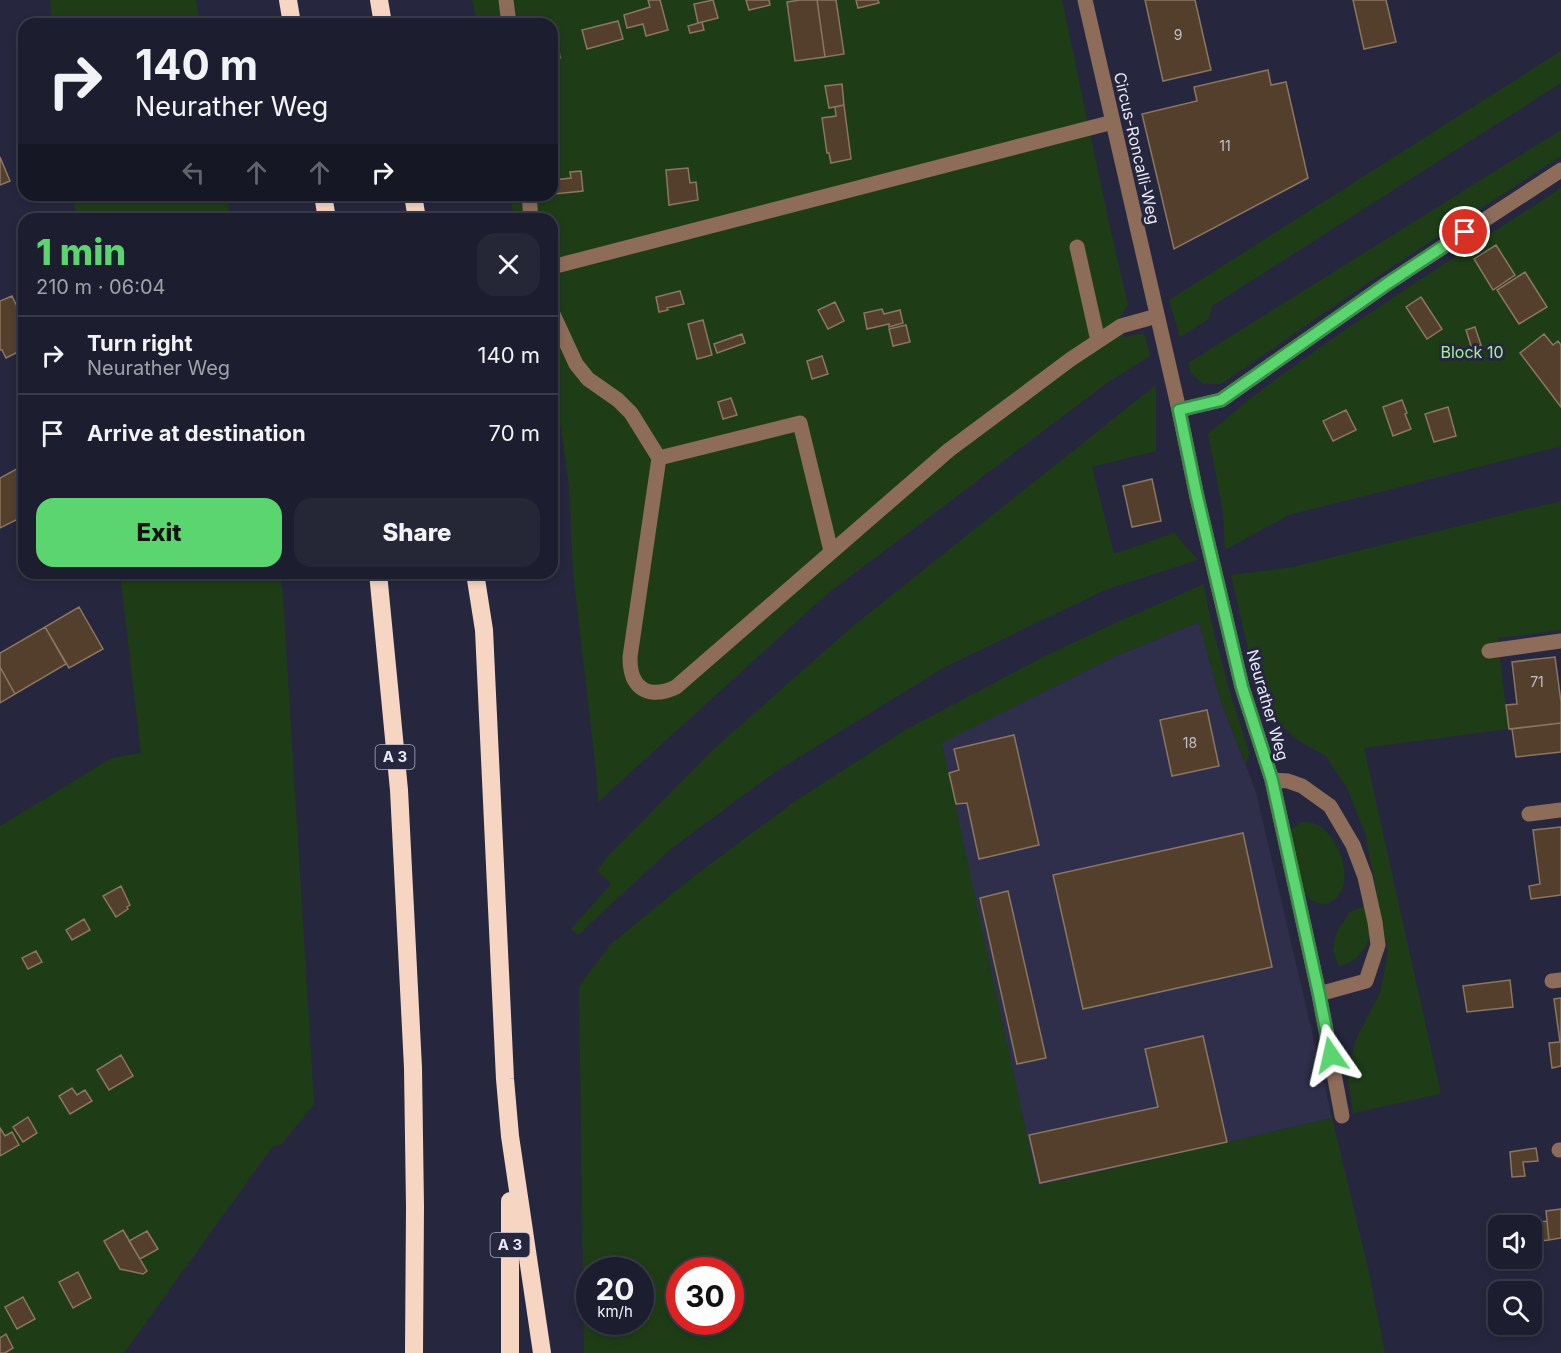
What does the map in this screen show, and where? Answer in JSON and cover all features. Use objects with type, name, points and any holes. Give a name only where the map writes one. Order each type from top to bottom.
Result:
[{"type":"highway","points":[[288,0],[291,18]]},
{"type":"highway","points":[[379,0],[382,18]]},
{"type":"highway","name":"A 3","points":[[379,579],[399,790],[413,1068],[414,1353]]},
{"type":"highway","name":"A 3","points":[[476,579],[484,630],[505,1079],[510,1136],[510,1353]]},
{"type":"highway","points":[[510,1136],[542,1353]]},
{"type":"street","points":[[506,0],[508,18]]},
{"type":"street","name":"Circus-Roncalli-Weg","points":[[1085,0],[1156,310]]},
{"type":"street","points":[[558,265],[1113,122]]},
{"type":"street","points":[[1179,410],[1221,400],[1388,283],[1561,170]]},
{"type":"street","points":[[1077,247],[1098,341]]},
{"type":"street","points":[[558,325],[576,364],[588,379],[618,400],[631,413],[659,458],[630,657],[635,681],[643,690],[654,693],[666,692],[676,687],[949,450],[1071,359],[1121,326],[1156,310]]},
{"type":"street","name":"Neurather Weg","points":[[1156,310],[1242,687],[1272,780],[1319,994],[1342,1116]]},
{"type":"street","points":[[659,458],[800,423],[831,551]]},
{"type":"street","points":[[1489,651],[1561,641]]},
{"type":"street","points":[[1272,780],[1288,781],[1302,786],[1330,806],[1353,844],[1365,878],[1375,922],[1378,945],[1366,981],[1319,994]]},
{"type":"street","points":[[1529,814],[1561,810]]},
{"type":"shaded area","points":[[1199,622],[1220,699],[1256,792],[1332,1118],[1038,1186],[941,743],[1116,656]]},
{"type":"green space","points":[[50,0],[196,0],[199,18],[52,18]]},
{"type":"green space","points":[[472,0],[1062,0],[1128,305],[1119,319],[1124,337],[1144,333],[1150,356],[1107,383],[827,594],[598,802],[573,572],[569,486],[558,416],[558,213],[513,213],[511,201],[558,201],[558,18],[476,18]]},
{"type":"green space","points":[[1561,51],[1561,83],[1212,306],[1209,319],[1180,337],[1169,300]]},
{"type":"green space","points":[[1561,130],[1561,156],[1370,281],[1221,384],[1203,384],[1191,373],[1188,363]]},
{"type":"green space","name":"Block 10","points":[[1561,188],[1561,446],[1289,515],[1225,550],[1223,512],[1208,434],[1268,385],[1340,334]]},
{"type":"green space","points":[[74,201],[228,201],[230,213],[75,213]]},
{"type":"green space","points":[[1156,385],[1156,451],[1092,467],[1114,554],[1174,533],[1198,560],[1105,590],[943,668],[775,772],[672,848],[578,935],[571,929],[611,884],[597,871],[607,857],[716,747],[853,626]]},
{"type":"green space","points":[[1561,501],[1561,630],[1498,638],[1508,729],[1364,748],[1441,1094],[1353,1113],[1347,1071],[1357,1037],[1380,993],[1388,952],[1365,833],[1347,788],[1326,756],[1295,739],[1272,714],[1255,680],[1231,575],[1293,567]]},
{"type":"green space","points":[[121,579],[281,579],[314,1104],[282,1144],[273,1146],[124,1353],[0,1353],[0,826],[112,758],[141,753]]},
{"type":"green space","points":[[1204,584],[1210,617],[1230,693],[1249,752],[1246,765],[1220,699],[1199,622],[1116,656],[942,743],[1038,1186],[1332,1118],[1368,1268],[1385,1353],[584,1353],[584,1335],[654,1335],[654,1257],[583,1257],[579,986],[611,944],[693,877],[794,802],[907,729],[1047,655]]},
{"type":"green space","points":[[1301,822],[1313,823],[1324,829],[1338,848],[1342,860],[1344,883],[1340,893],[1327,903],[1317,903],[1310,899],[1300,882],[1290,831]]},
{"type":"green space","points":[[1364,906],[1368,919],[1368,941],[1356,958],[1339,966],[1333,951],[1336,933],[1350,912]]},
{"type":"building","points":[[648,0],[660,0],[668,30],[646,36],[643,24],[627,28],[624,15],[650,7]]},
{"type":"building","points":[[713,0],[718,18],[698,23],[694,4]]},
{"type":"building","points":[[746,0],[769,0],[770,5],[749,10]]},
{"type":"building","points":[[817,0],[825,57],[795,61],[787,2]]},
{"type":"building","points":[[817,0],[836,0],[844,54],[825,57]]},
{"type":"building","points":[[856,0],[878,0],[879,3],[858,8]]},
{"type":"building","points":[[1145,0],[1195,0],[1211,70],[1163,81]]},
{"type":"building","points":[[1353,0],[1386,0],[1396,42],[1364,49]]},
{"type":"building","points":[[618,21],[623,39],[587,49],[582,30]]},
{"type":"building","points":[[702,22],[704,30],[690,33],[688,26]]},
{"type":"building","points":[[1268,70],[1271,85],[1286,82],[1308,178],[1174,249],[1142,114],[1197,101],[1194,87]]},
{"type":"building","points":[[842,84],[844,105],[829,108],[825,86]]},
{"type":"building","points":[[844,105],[851,159],[831,163],[829,153],[827,153],[822,118],[836,116],[835,107]]},
{"type":"building","points":[[0,157],[10,181],[0,185]]},
{"type":"building","points":[[688,168],[690,183],[696,182],[698,200],[669,205],[666,170]]},
{"type":"building","points":[[581,171],[583,191],[558,194],[558,179],[571,178],[570,172]]},
{"type":"building","points":[[1496,245],[1515,275],[1493,290],[1474,259]]},
{"type":"building","points":[[1525,272],[1547,307],[1519,324],[1497,290]]},
{"type":"building","points":[[680,291],[684,304],[659,312],[656,297]]},
{"type":"building","points":[[12,296],[18,308],[18,352],[6,358],[0,350],[0,301]]},
{"type":"building","points":[[1421,297],[1442,329],[1427,339],[1406,307]]},
{"type":"building","points":[[835,302],[844,321],[828,329],[818,310]]},
{"type":"building","points":[[882,309],[884,314],[900,310],[903,323],[867,329],[864,313]]},
{"type":"building","points":[[703,320],[712,355],[697,359],[688,324]]},
{"type":"building","points":[[906,325],[910,342],[893,346],[889,329]]},
{"type":"building","points":[[1475,327],[1481,345],[1472,349],[1466,330]]},
{"type":"building","points":[[742,334],[745,343],[717,353],[714,344]]},
{"type":"building","points":[[1544,334],[1553,345],[1558,341],[1561,345],[1561,407],[1520,353]]},
{"type":"building","points":[[822,356],[828,374],[812,379],[807,361]]},
{"type":"building","points":[[731,398],[737,415],[723,419],[718,402]]},
{"type":"building","points":[[1402,400],[1411,429],[1393,436],[1383,407]]},
{"type":"building","points":[[1448,407],[1456,436],[1434,442],[1425,414]]},
{"type":"building","points":[[1346,410],[1356,430],[1333,441],[1323,421]]},
{"type":"building","points":[[18,468],[18,519],[0,528],[0,478]]},
{"type":"building","points":[[1152,479],[1161,521],[1132,527],[1123,486]]},
{"type":"building","points":[[79,607],[103,649],[69,668],[45,627]]},
{"type":"building","points":[[45,627],[66,664],[15,694],[0,667],[0,653]]},
{"type":"building","points":[[1555,657],[1561,702],[1561,723],[1509,729],[1506,705],[1517,704],[1512,662]]},
{"type":"building","points":[[0,667],[15,694],[0,703]]},
{"type":"building","points":[[1207,710],[1219,766],[1172,776],[1160,720]]},
{"type":"building","points":[[1561,723],[1561,752],[1516,757],[1512,729]]},
{"type":"building","points":[[1014,735],[1039,845],[979,859],[967,803],[956,804],[949,773],[959,770],[954,749]]},
{"type":"building","points":[[1561,827],[1561,895],[1531,899],[1529,886],[1540,884],[1533,830]]},
{"type":"building","points":[[1243,833],[1272,967],[1083,1009],[1053,875]]},
{"type":"building","points":[[121,886],[130,905],[116,917],[103,896]]},
{"type":"building","points":[[1008,891],[1046,1058],[1017,1064],[980,898]]},
{"type":"building","points":[[84,919],[90,930],[72,940],[66,930]]},
{"type":"building","points":[[36,951],[42,962],[28,969],[22,958]]},
{"type":"building","points":[[1510,980],[1513,1007],[1467,1012],[1463,986]]},
{"type":"building","points":[[1561,998],[1561,1066],[1552,1068],[1549,1043],[1560,1042],[1554,999]]},
{"type":"building","points":[[1203,1036],[1227,1142],[1040,1183],[1029,1135],[1158,1107],[1145,1049]]},
{"type":"building","points":[[121,1055],[133,1076],[109,1090],[97,1070]]},
{"type":"building","points":[[72,1088],[77,1095],[85,1090],[92,1101],[70,1114],[59,1096]]},
{"type":"building","points":[[28,1117],[37,1133],[23,1142],[13,1127]]},
{"type":"building","points":[[0,1128],[5,1136],[12,1132],[19,1145],[0,1156]]},
{"type":"building","points":[[1536,1148],[1538,1161],[1523,1162],[1525,1176],[1512,1177],[1510,1152]]},
{"type":"building","points":[[1561,1209],[1561,1238],[1549,1240],[1546,1211]]},
{"type":"building","points":[[1547,1221],[1549,1240],[1542,1241],[1542,1222]]},
{"type":"building","points":[[123,1230],[147,1271],[143,1274],[120,1269],[104,1241]]},
{"type":"building","points":[[147,1231],[158,1249],[140,1259],[129,1241]]},
{"type":"building","points":[[78,1272],[91,1298],[73,1308],[59,1282]]},
{"type":"building","points":[[23,1297],[35,1319],[17,1329],[5,1307]]},
{"type":"building","points":[[6,1334],[13,1348],[0,1353],[0,1338]]},
{"type":"route","points":[[1331,1055],[1272,780],[1242,687],[1179,410],[1221,400],[1465,232]]}]
